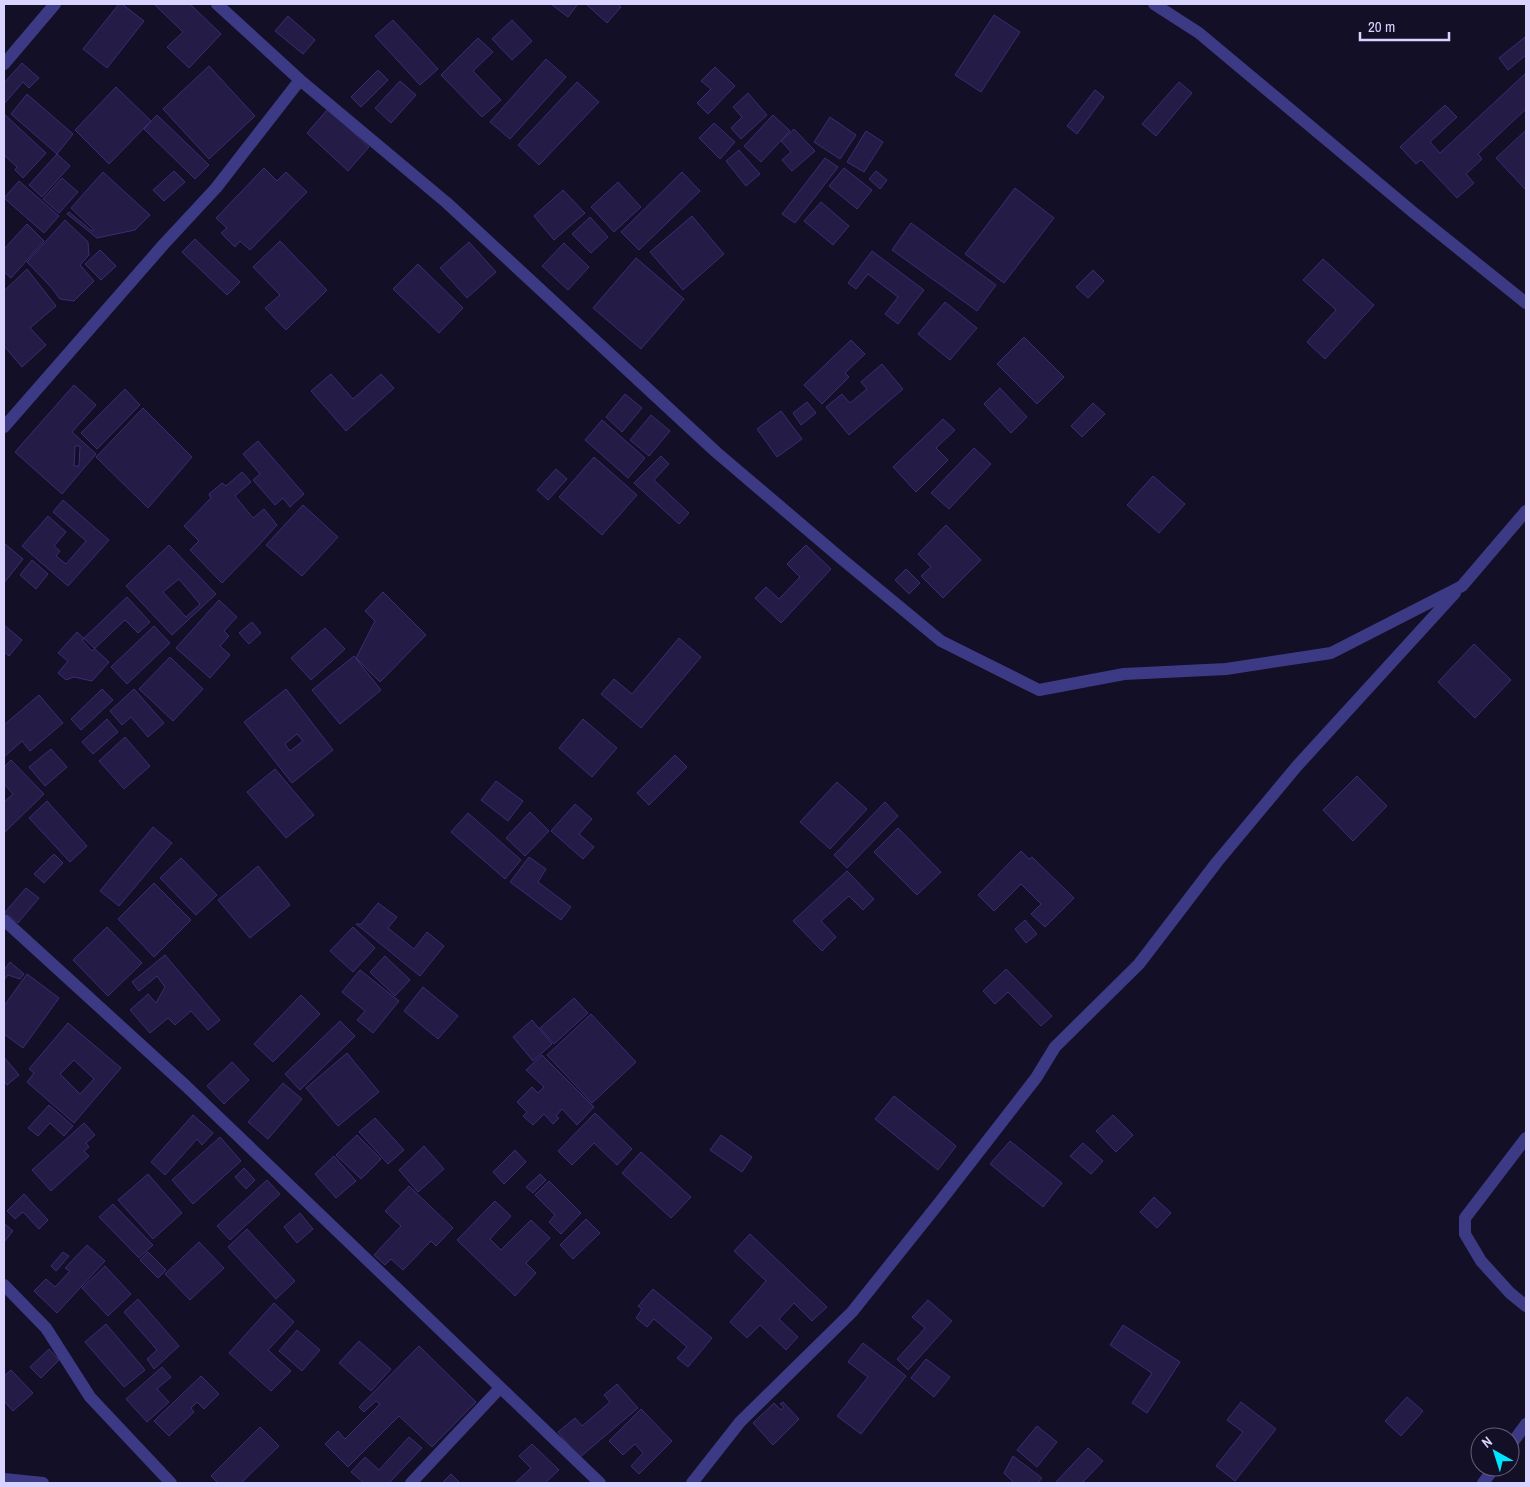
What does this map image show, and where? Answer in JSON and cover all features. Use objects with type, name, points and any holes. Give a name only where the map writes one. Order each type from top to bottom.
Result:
[{"type":"street","points":[[4,64],[54,4]]},
{"type":"street","points":[[217,4],[300,80],[447,203],[716,452],[941,641],[1039,690],[1124,674],[1226,669],[1331,653],[1462,586]]},
{"type":"street","points":[[1154,4],[1199,33],[1414,213],[1526,303]]},
{"type":"street","points":[[4,427],[216,188],[300,80]]},
{"type":"street","points":[[692,1483],[740,1422],[852,1312],[1030,1086],[1055,1047],[1139,964],[1217,862],[1298,766],[1462,586],[1526,511]]},
{"type":"street","points":[[4,920],[186,1086],[600,1483]]},
{"type":"street","points":[[1526,1138],[1465,1218],[1465,1234],[1481,1261],[1510,1294],[1526,1306]]},
{"type":"street","points":[[4,1286],[46,1328],[90,1397],[172,1483]]},
{"type":"street","points":[[411,1483],[500,1388]]},
{"type":"street","points":[[4,1479],[43,1483]]},
{"type":"building","points":[[119,4],[122,4],[144,21],[107,68],[83,49]]},
{"type":"building","points":[[156,4],[190,4],[221,34],[189,68],[167,47],[183,32]]},
{"type":"building","points":[[551,4],[578,4],[568,17]]},
{"type":"building","points":[[586,4],[617,4],[621,7],[607,23]]},
{"type":"building","points":[[994,15],[1020,32],[981,92],[955,75]]},
{"type":"building","points":[[288,16],[315,40],[303,54],[275,31]]},
{"type":"building","points":[[393,20],[438,69],[420,85],[375,36]]},
{"type":"building","points":[[512,20],[532,41],[512,60],[492,39]]},
{"type":"building","points":[[1525,37],[1526,55],[1508,70],[1499,58]]},
{"type":"building","points":[[478,38],[493,52],[473,71],[501,100],[482,117],[441,75]]},
{"type":"building","points":[[546,59],[566,77],[510,139],[490,122]]},
{"type":"building","points":[[22,63],[39,78],[29,88],[23,82],[4,104],[4,83]]},
{"type":"building","points":[[209,66],[255,116],[209,159],[163,109]]},
{"type":"building","points":[[715,67],[735,86],[708,114],[697,103],[711,89],[701,81]]},
{"type":"building","points":[[378,70],[388,80],[361,107],[351,97]]},
{"type":"building","points":[[1526,73],[1526,109],[1478,154],[1482,159],[1466,174],[1474,183],[1457,198],[1421,160],[1416,164],[1400,147],[1445,105],[1457,117],[1430,142],[1440,153]]},
{"type":"building","points":[[400,81],[416,95],[391,123],[375,108]]},
{"type":"building","points":[[577,82],[599,102],[539,165],[518,145]]},
{"type":"building","points":[[1179,82],[1192,93],[1156,136],[1142,124]]},
{"type":"building","points":[[116,87],[151,121],[109,164],[75,130]]},
{"type":"building","points":[[1095,90],[1104,97],[1077,134],[1067,126]]},
{"type":"building","points":[[748,93],[767,115],[741,139],[731,128],[742,117],[733,107]]},
{"type":"building","points":[[27,94],[73,134],[57,154],[11,114]]},
{"type":"building","points":[[328,109],[369,147],[348,171],[307,133]]},
{"type":"building","points":[[4,114],[46,153],[23,178],[15,170],[17,167],[4,155]]},
{"type":"building","points":[[157,115],[209,165],[195,179],[144,129]]},
{"type":"building","points":[[773,115],[790,131],[761,162],[744,146]]},
{"type":"building","points":[[830,117],[856,135],[840,159],[814,142]]},
{"type":"building","points":[[714,123],[735,142],[720,159],[699,138]]},
{"type":"building","points":[[794,129],[815,151],[792,171],[782,160],[791,152],[781,141]]},
{"type":"building","points":[[1526,130],[1526,190],[1496,158]]},
{"type":"building","points":[[866,131],[883,142],[864,172],[847,162]]},
{"type":"building","points":[[739,150],[760,174],[746,186],[726,161]]},
{"type":"building","points":[[57,154],[70,166],[42,197],[29,185]]},
{"type":"building","points":[[825,158],[838,167],[795,223],[782,214]]},
{"type":"building","points":[[264,168],[277,181],[286,172],[307,192],[250,250],[240,241],[235,247],[221,233],[227,228],[216,218]]},
{"type":"building","points":[[844,168],[872,190],[857,209],[829,186]]},
{"type":"building","points":[[174,171],[185,182],[164,201],[153,190]]},
{"type":"building","points":[[876,171],[887,180],[880,189],[869,179]]},
{"type":"building","points":[[103,172],[150,215],[135,230],[97,238],[67,214],[69,212],[92,231],[94,230],[71,208]]},
{"type":"building","points":[[682,172],[700,191],[639,250],[621,232]]},
{"type":"building","points":[[62,178],[78,192],[59,213],[43,199]]},
{"type":"building","points":[[19,181],[59,216],[44,233],[4,198]]},
{"type":"building","points":[[618,182],[641,207],[614,232],[591,207]]},
{"type":"building","points":[[1015,188],[1054,218],[1004,283],[965,254]]},
{"type":"building","points":[[563,190],[585,213],[554,240],[534,216]]},
{"type":"building","points":[[821,202],[849,226],[833,245],[804,221]]},
{"type":"building","points":[[692,216],[724,254],[683,290],[650,252]]},
{"type":"building","points":[[590,217],[608,237],[591,253],[572,234]]},
{"type":"building","points":[[65,220],[88,242],[89,255],[80,265],[94,281],[74,301],[60,299],[27,262]]},
{"type":"building","points":[[911,223],[996,285],[977,311],[892,250]]},
{"type":"building","points":[[27,224],[44,241],[11,278],[4,272],[4,249]]},
{"type":"building","points":[[195,239],[240,282],[227,295],[182,252]]},
{"type":"building","points":[[280,241],[327,290],[286,330],[265,308],[280,295],[253,267]]},
{"type":"building","points":[[469,242],[496,272],[467,298],[440,268]]},
{"type":"building","points":[[564,243],[589,267],[568,290],[542,266]]},
{"type":"building","points":[[100,250],[116,266],[101,280],[85,264]]},
{"type":"building","points":[[872,251],[924,290],[898,324],[885,314],[898,297],[868,274],[856,289],[848,283]]},
{"type":"building","points":[[636,258],[684,299],[641,349],[593,308]]},
{"type":"building","points":[[1323,259],[1374,305],[1325,359],[1307,342],[1336,310],[1303,280]]},
{"type":"building","points":[[418,264],[463,308],[439,333],[393,289]]},
{"type":"building","points":[[27,269],[56,306],[30,328],[46,345],[22,367],[4,346],[4,291]]},
{"type":"building","points":[[1093,270],[1104,281],[1088,298],[1076,287]]},
{"type":"building","points":[[945,302],[977,328],[950,360],[918,334]]},
{"type":"building","points":[[1024,337],[1064,377],[1037,404],[997,364]]},
{"type":"building","points":[[851,340],[865,354],[845,373],[849,377],[822,404],[804,385]]},
{"type":"building","points":[[882,364],[903,389],[849,435],[826,407],[842,394],[850,403],[867,389],[861,382]]},
{"type":"building","points":[[331,374],[353,399],[381,374],[394,388],[346,431],[311,391]]},
{"type":"building","points":[[74,385],[96,405],[72,432],[96,454],[62,494],[15,452]],"holes":[[[75,446],[80,446],[79,466],[74,466]]]},
{"type":"building","points":[[1000,388],[1027,417],[1011,433],[984,404]]},
{"type":"building","points":[[125,389],[140,405],[97,449],[81,433]]},
{"type":"building","points":[[625,394],[642,408],[622,432],[606,417]]},
{"type":"building","points":[[807,402],[816,413],[801,425],[793,413]]},
{"type":"building","points":[[1093,403],[1105,414],[1082,437],[1071,426]]},
{"type":"building","points":[[143,408],[192,457],[148,508],[96,457]]},
{"type":"building","points":[[781,411],[802,439],[777,457],[757,429]]},
{"type":"building","points":[[651,415],[670,431],[649,456],[630,440]]},
{"type":"building","points":[[943,419],[955,430],[936,448],[948,460],[916,492],[893,467]]},
{"type":"building","points":[[602,420],[645,458],[628,478],[585,440]]},
{"type":"building","points":[[258,441],[304,494],[290,507],[283,498],[275,505],[253,480],[260,474],[243,454]]},
{"type":"building","points":[[974,448],[991,464],[949,509],[931,493]]},
{"type":"building","points":[[661,456],[669,464],[654,480],[689,513],[679,524],[634,483]]},
{"type":"building","points":[[594,457],[637,495],[602,535],[559,497]]},
{"type":"building","points":[[556,469],[567,479],[548,500],[537,490]]},
{"type":"building","points":[[242,472],[251,482],[235,496],[253,518],[264,509],[277,525],[222,583],[190,550],[199,541],[184,526],[211,498],[209,494],[222,483],[226,486]]},
{"type":"building","points":[[1153,476],[1185,504],[1159,533],[1127,505]]},
{"type":"building","points":[[63,500],[109,540],[68,586],[22,546],[48,516],[66,532],[54,546],[60,551],[56,556],[66,564],[86,541],[53,512]]},
{"type":"building","points":[[303,505],[338,537],[302,576],[266,545]]},
{"type":"building","points":[[946,525],[981,560],[943,598],[921,576],[931,567],[918,554]]},
{"type":"building","points":[[4,543],[23,559],[4,583]]},
{"type":"building","points":[[169,545],[216,594],[172,635],[126,586]],"holes":[[[179,579],[200,604],[186,617],[163,592]]]},
{"type":"building","points":[[806,545],[831,569],[781,623],[755,598],[766,587],[779,599],[800,577],[787,564]]},
{"type":"building","points":[[32,560],[48,574],[36,589],[20,575]]},
{"type":"building","points":[[906,569],[920,583],[909,594],[895,580]]},
{"type":"building","points":[[383,592],[426,635],[380,682],[356,658],[375,621],[365,611]]},
{"type":"building","points":[[127,597],[150,622],[138,633],[125,620],[92,651],[82,640]]},
{"type":"building","points":[[219,600],[237,617],[224,631],[229,636],[220,646],[230,655],[210,678],[176,648]]},
{"type":"building","points":[[252,622],[261,633],[249,644],[239,633]]},
{"type":"building","points":[[4,625],[22,640],[9,656],[4,652]]},
{"type":"building","points":[[154,626],[170,643],[127,684],[111,667]]},
{"type":"building","points":[[325,628],[345,649],[311,680],[291,658]]},
{"type":"building","points":[[77,632],[109,662],[92,681],[74,677],[66,680],[58,673],[68,661],[58,653]]},
{"type":"building","points":[[679,638],[701,657],[641,728],[601,694],[614,679],[632,694]]},
{"type":"building","points":[[1474,644],[1511,680],[1475,718],[1438,682]]},
{"type":"building","points":[[354,656],[381,690],[340,724],[312,690]]},
{"type":"building","points":[[170,657],[203,689],[173,721],[139,689]]},
{"type":"building","points":[[102,689],[113,700],[81,730],[71,719]]},
{"type":"building","points":[[134,689],[164,723],[148,737],[131,717],[122,725],[110,711]]},
{"type":"building","points":[[286,689],[333,750],[292,783],[244,722]],"holes":[[[297,734],[303,741],[290,751],[285,744]]]},
{"type":"building","points":[[39,695],[63,723],[30,751],[22,741],[4,757],[4,725]]},
{"type":"building","points":[[107,719],[118,732],[93,754],[82,742]]},
{"type":"building","points":[[583,719],[617,748],[592,777],[559,748]]},
{"type":"building","points":[[125,737],[150,766],[124,789],[99,761]]},
{"type":"building","points":[[51,749],[67,767],[45,786],[29,767]]},
{"type":"building","points":[[675,755],[687,767],[649,805],[637,793]]},
{"type":"building","points":[[11,760],[44,794],[4,833],[4,802],[13,794],[4,784],[4,767]]},
{"type":"building","points":[[275,769],[314,815],[286,838],[247,792]]},
{"type":"building","points":[[1357,776],[1387,806],[1353,841],[1323,810]]},
{"type":"building","points":[[496,781],[523,801],[508,821],[481,800]]},
{"type":"building","points":[[837,782],[867,809],[830,849],[800,822]]},
{"type":"building","points":[[47,801],[87,846],[70,862],[29,818]]},
{"type":"building","points":[[885,802],[898,816],[847,868],[834,855]]},
{"type":"building","points":[[575,804],[592,819],[579,834],[594,847],[583,859],[551,831]]},
{"type":"building","points":[[530,812],[549,831],[525,856],[506,838]]},
{"type":"building","points":[[468,813],[521,860],[505,879],[451,832]]},
{"type":"building","points":[[153,827],[172,843],[119,906],[100,891]]},
{"type":"building","points":[[898,828],[941,872],[917,895],[874,852]]},
{"type":"building","points":[[1021,851],[1029,859],[1032,857],[1074,898],[1045,927],[1031,914],[1041,904],[1021,884],[994,911],[978,895]]},
{"type":"building","points":[[54,854],[63,863],[44,883],[34,874]]},
{"type":"building","points":[[529,857],[546,869],[538,882],[571,907],[561,920],[510,882]]},
{"type":"building","points":[[181,858],[217,895],[196,915],[160,878]]},
{"type":"building","points":[[258,866],[290,905],[250,938],[218,900]]},
{"type":"building","points":[[847,871],[874,899],[863,910],[849,896],[821,921],[836,937],[822,951],[793,921]]},
{"type":"building","points":[[154,883],[191,920],[154,957],[118,919]]},
{"type":"building","points":[[26,888],[39,898],[18,923],[5,912]]},
{"type":"building","points":[[378,903],[397,917],[388,928],[414,949],[427,932],[444,946],[420,976],[356,924],[361,924]]},
{"type":"building","points":[[1025,920],[1037,934],[1026,943],[1015,929]]},
{"type":"building","points":[[107,927],[142,963],[108,996],[73,960]]},
{"type":"building","points":[[353,927],[375,948],[353,972],[330,951]]},
{"type":"building","points":[[165,955],[220,1020],[208,1030],[191,1011],[175,1025],[168,1018],[150,1033],[130,1010],[148,994],[156,1003],[165,987],[157,976],[139,991],[132,982]]},
{"type":"building","points":[[385,956],[410,980],[395,996],[370,972]]},
{"type":"building","points":[[10,962],[24,974],[20,979],[8,975],[4,980],[4,970]]},
{"type":"building","points":[[1006,969],[1052,1016],[1041,1026],[1008,992],[995,1004],[983,991]]},
{"type":"building","points":[[360,970],[399,1001],[373,1033],[357,1020],[365,1011],[342,992]]},
{"type":"building","points":[[27,974],[59,998],[23,1048],[4,1034],[4,1006]]},
{"type":"building","points":[[423,987],[458,1016],[438,1039],[404,1011]]},
{"type":"building","points":[[301,995],[320,1014],[273,1062],[254,1044]]},
{"type":"building","points":[[574,998],[588,1013],[554,1044],[540,1028]]},
{"type":"building","points":[[591,1014],[636,1062],[592,1103],[547,1055]]},
{"type":"building","points":[[532,1020],[552,1044],[533,1061],[513,1037]]},
{"type":"building","points":[[340,1021],[355,1036],[300,1090],[285,1074]]},
{"type":"building","points":[[68,1023],[121,1068],[74,1123],[27,1082],[34,1073],[29,1069]],"holes":[[[74,1060],[94,1079],[80,1094],[60,1074]]]},
{"type":"building","points":[[347,1053],[379,1092],[338,1126],[306,1088]]},
{"type":"building","points":[[542,1055],[594,1107],[577,1125],[562,1109],[556,1116],[559,1118],[553,1124],[544,1114],[533,1125],[523,1116],[527,1112],[517,1102],[532,1087],[538,1093],[544,1087],[526,1070]]},
{"type":"building","points":[[4,1057],[19,1075],[7,1085],[4,1081]]},
{"type":"building","points":[[232,1062],[249,1080],[224,1104],[207,1086]]},
{"type":"building","points":[[283,1083],[302,1099],[268,1139],[248,1122]]},
{"type":"building","points":[[894,1096],[956,1146],[938,1170],[875,1119]]},
{"type":"building","points":[[49,1105],[73,1126],[64,1136],[50,1123],[38,1136],[28,1128]]},
{"type":"building","points":[[595,1113],[632,1149],[617,1165],[594,1143],[572,1165],[558,1151]]},
{"type":"building","points":[[193,1115],[213,1133],[202,1145],[197,1139],[165,1175],[151,1162]]},
{"type":"building","points":[[1113,1115],[1133,1135],[1116,1152],[1096,1131]]},
{"type":"building","points":[[375,1118],[404,1150],[388,1164],[359,1132]]},
{"type":"building","points":[[84,1123],[95,1135],[86,1143],[89,1147],[84,1151],[89,1156],[51,1191],[32,1170]]},
{"type":"building","points":[[357,1135],[381,1159],[361,1179],[336,1155]]},
{"type":"building","points":[[721,1135],[752,1157],[742,1172],[710,1150]]},
{"type":"building","points":[[220,1137],[241,1161],[193,1204],[172,1180]]},
{"type":"building","points":[[1010,1141],[1062,1183],[1043,1207],[990,1164]]},
{"type":"building","points":[[1083,1143],[1103,1161],[1091,1174],[1070,1156]]},
{"type":"building","points":[[424,1146],[444,1169],[418,1192],[399,1170]]},
{"type":"building","points":[[515,1150],[526,1162],[504,1184],[493,1172]]},
{"type":"building","points":[[641,1152],[691,1197],[671,1218],[622,1173]]},
{"type":"building","points":[[334,1156],[356,1181],[336,1198],[315,1174]]},
{"type":"building","points":[[244,1168],[255,1180],[246,1189],[235,1177]]},
{"type":"building","points":[[148,1174],[182,1213],[153,1239],[118,1200]]},
{"type":"building","points":[[540,1174],[546,1180],[533,1193],[526,1187]]},
{"type":"building","points":[[267,1180],[280,1194],[230,1240],[217,1226]]},
{"type":"building","points":[[549,1181],[581,1213],[561,1234],[549,1222],[555,1215],[535,1195]]},
{"type":"building","points":[[409,1186],[453,1228],[436,1246],[431,1241],[403,1270],[391,1259],[385,1265],[374,1255],[401,1226],[385,1211]]},
{"type":"building","points":[[24,1194],[48,1220],[39,1229],[23,1212],[15,1219],[7,1211]]},
{"type":"building","points":[[1154,1197],[1171,1213],[1157,1228],[1140,1212]]},
{"type":"building","points":[[495,1201],[511,1216],[490,1239],[501,1250],[531,1220],[550,1238],[526,1263],[536,1273],[515,1296],[457,1240]]},
{"type":"building","points":[[113,1204],[153,1245],[139,1258],[99,1217]]},
{"type":"building","points":[[300,1213],[313,1229],[297,1243],[284,1227]]},
{"type":"building","points":[[586,1219],[600,1233],[573,1259],[560,1245]]},
{"type":"building","points":[[4,1223],[13,1231],[4,1242]]},
{"type":"building","points":[[247,1229],[295,1281],[276,1299],[228,1247]]},
{"type":"building","points":[[750,1234],[827,1307],[812,1321],[794,1303],[779,1319],[798,1337],[786,1350],[760,1325],[747,1338],[730,1322],[766,1281],[734,1251]]},
{"type":"building","points":[[199,1242],[224,1268],[190,1300],[165,1274]]},
{"type":"building","points":[[87,1245],[105,1261],[57,1313],[34,1291],[46,1279],[55,1287],[70,1271],[65,1268]]},
{"type":"building","points":[[63,1252],[69,1256],[56,1271],[51,1266]]},
{"type":"building","points":[[148,1252],[166,1270],[158,1278],[140,1260]]},
{"type":"building","points":[[105,1266],[131,1294],[108,1316],[82,1288]]},
{"type":"building","points":[[653,1289],[712,1338],[688,1367],[677,1358],[687,1347],[654,1319],[647,1327],[636,1318],[642,1309],[638,1306]]},
{"type":"building","points":[[138,1299],[179,1346],[154,1369],[147,1359],[157,1350],[124,1312]]},
{"type":"building","points":[[928,1300],[952,1321],[908,1370],[897,1359],[925,1328],[912,1317]]},
{"type":"building","points":[[274,1303],[294,1322],[268,1350],[291,1371],[271,1391],[229,1353]]},
{"type":"building","points":[[106,1324],[145,1370],[124,1387],[85,1342]]},
{"type":"building","points":[[1123,1325],[1180,1362],[1147,1413],[1132,1403],[1152,1373],[1110,1345]]},
{"type":"building","points":[[297,1330],[320,1350],[302,1371],[279,1351]]},
{"type":"building","points":[[359,1341],[391,1369],[371,1391],[339,1363]]},
{"type":"building","points":[[863,1343],[906,1376],[861,1434],[837,1416],[868,1377],[848,1362]]},
{"type":"building","points":[[419,1346],[476,1402],[432,1447],[399,1416],[348,1467],[325,1444],[338,1431],[345,1439],[380,1404],[376,1401],[364,1412],[359,1407]]},
{"type":"building","points":[[49,1349],[59,1360],[41,1378],[30,1367]]},
{"type":"building","points":[[926,1359],[950,1377],[934,1397],[911,1378]]},
{"type":"building","points":[[162,1367],[171,1377],[157,1389],[169,1402],[147,1422],[126,1399]]},
{"type":"building","points":[[11,1370],[33,1393],[13,1411],[4,1401],[4,1376]]},
{"type":"building","points":[[201,1376],[219,1394],[204,1409],[197,1402],[191,1408],[194,1412],[169,1436],[154,1421]]},
{"type":"building","points":[[617,1384],[638,1408],[579,1458],[558,1432],[575,1418],[582,1426],[610,1402],[604,1395]]},
{"type":"building","points":[[1407,1397],[1423,1411],[1401,1436],[1385,1421]]},
{"type":"building","points":[[783,1402],[799,1419],[773,1445],[753,1423],[774,1403],[781,1410],[784,1407],[780,1404]]},
{"type":"building","points":[[1241,1402],[1276,1429],[1235,1481],[1216,1466],[1243,1432],[1227,1420]]},
{"type":"building","points":[[641,1409],[672,1441],[639,1474],[631,1466],[643,1453],[635,1444],[623,1455],[609,1441]]},
{"type":"building","points":[[1037,1426],[1057,1442],[1037,1467],[1017,1450]]},
{"type":"building","points":[[260,1427],[279,1446],[241,1483],[218,1483],[211,1476]]},
{"type":"building","points":[[409,1437],[422,1448],[389,1483],[364,1483],[351,1472],[365,1457],[379,1470]]},
{"type":"building","points":[[532,1444],[559,1470],[545,1483],[515,1483],[531,1468],[519,1456]]},
{"type":"building","points":[[1088,1448],[1103,1461],[1082,1483],[1055,1483]]},
{"type":"building","points":[[1013,1456],[1042,1478],[1038,1483],[1014,1483],[1004,1473]]},
{"type":"building","points":[[451,1474],[460,1483],[442,1483]]}]
